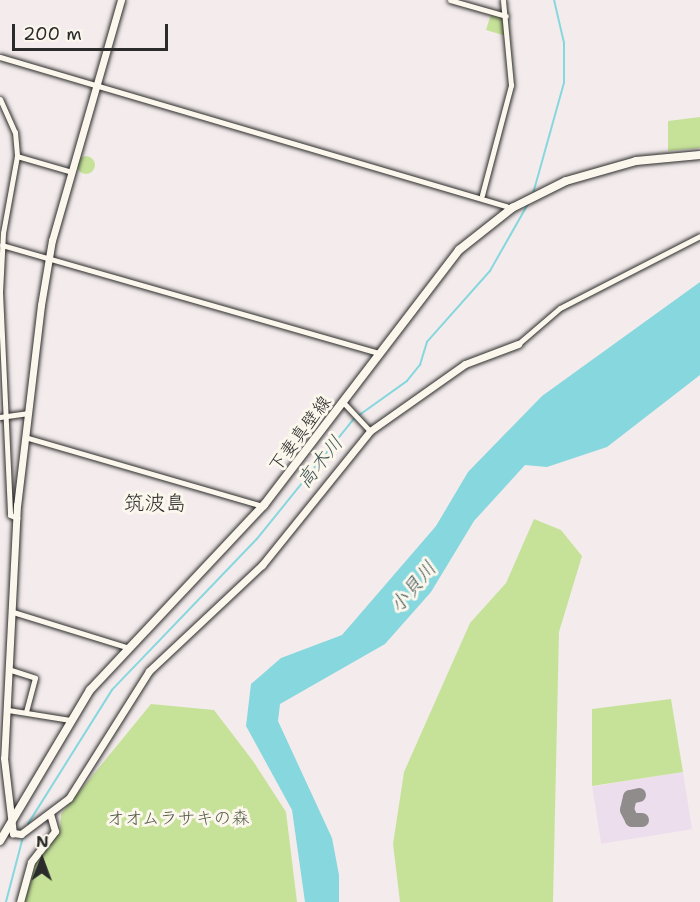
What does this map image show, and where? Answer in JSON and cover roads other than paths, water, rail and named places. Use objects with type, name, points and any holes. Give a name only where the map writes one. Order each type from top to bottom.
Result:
[{"type":"main road","name":"下妻真壁線","points":[[0,841],[10,829],[70,720],[126,647],[263,506],[345,404],[379,353],[459,250],[514,207],[548,189],[636,161],[700,155]]},
{"type":"street","points":[[122,0],[49,260],[27,413],[16,518],[11,670],[2,788],[10,829],[25,832],[50,814],[74,791],[111,724],[149,671],[262,565],[370,431],[465,364],[518,344],[560,308],[700,236]]},
{"type":"street","points":[[450,0],[506,16]]},
{"type":"street","points":[[482,195],[511,85],[503,0]]},
{"type":"street","points":[[0,57],[482,195],[514,207]]},
{"type":"street","points":[[0,99],[15,132],[17,156],[2,245],[0,292],[2,417],[10,515],[16,518]]},
{"type":"street","points":[[17,156],[72,172]]},
{"type":"street","points":[[2,245],[379,353]]},
{"type":"street","points":[[345,404],[370,431]]},
{"type":"street","points":[[2,417],[27,413]]},
{"type":"street","points":[[25,437],[263,506]]},
{"type":"street","points":[[13,612],[126,647]]},
{"type":"street","points":[[0,654],[11,655]]},
{"type":"street","points":[[11,670],[34,678],[26,712]]},
{"type":"street","points":[[8,710],[70,720]]},
{"type":"street","points":[[20,902],[31,862],[55,831],[50,814]]},
{"type":"water","name":"小貝川","points":[[700,282],[700,375],[607,447],[547,467],[525,465],[474,521],[431,592],[385,644],[280,704],[278,721],[332,838],[339,875],[339,902],[305,902],[292,810],[246,726],[251,684],[281,658],[342,635],[436,526],[468,472],[542,396]]},
{"type":"waterway","name":"高木川","points":[[533,194],[564,83],[564,43],[554,0]]},
{"type":"waterway","name":"高木川","points":[[358,416],[407,381],[420,365],[427,342],[490,271],[528,204]]},
{"type":"waterway","name":"高木川","points":[[28,824],[112,690],[257,539],[354,419]]},
{"type":"waterway","name":"高木川","points":[[6,902],[23,837]]},
{"type":"district","name":"筑波島","points":[[155,503]]},
{"type":"park label","name":"オオムラサキの森","points":[[178,818]]}]
